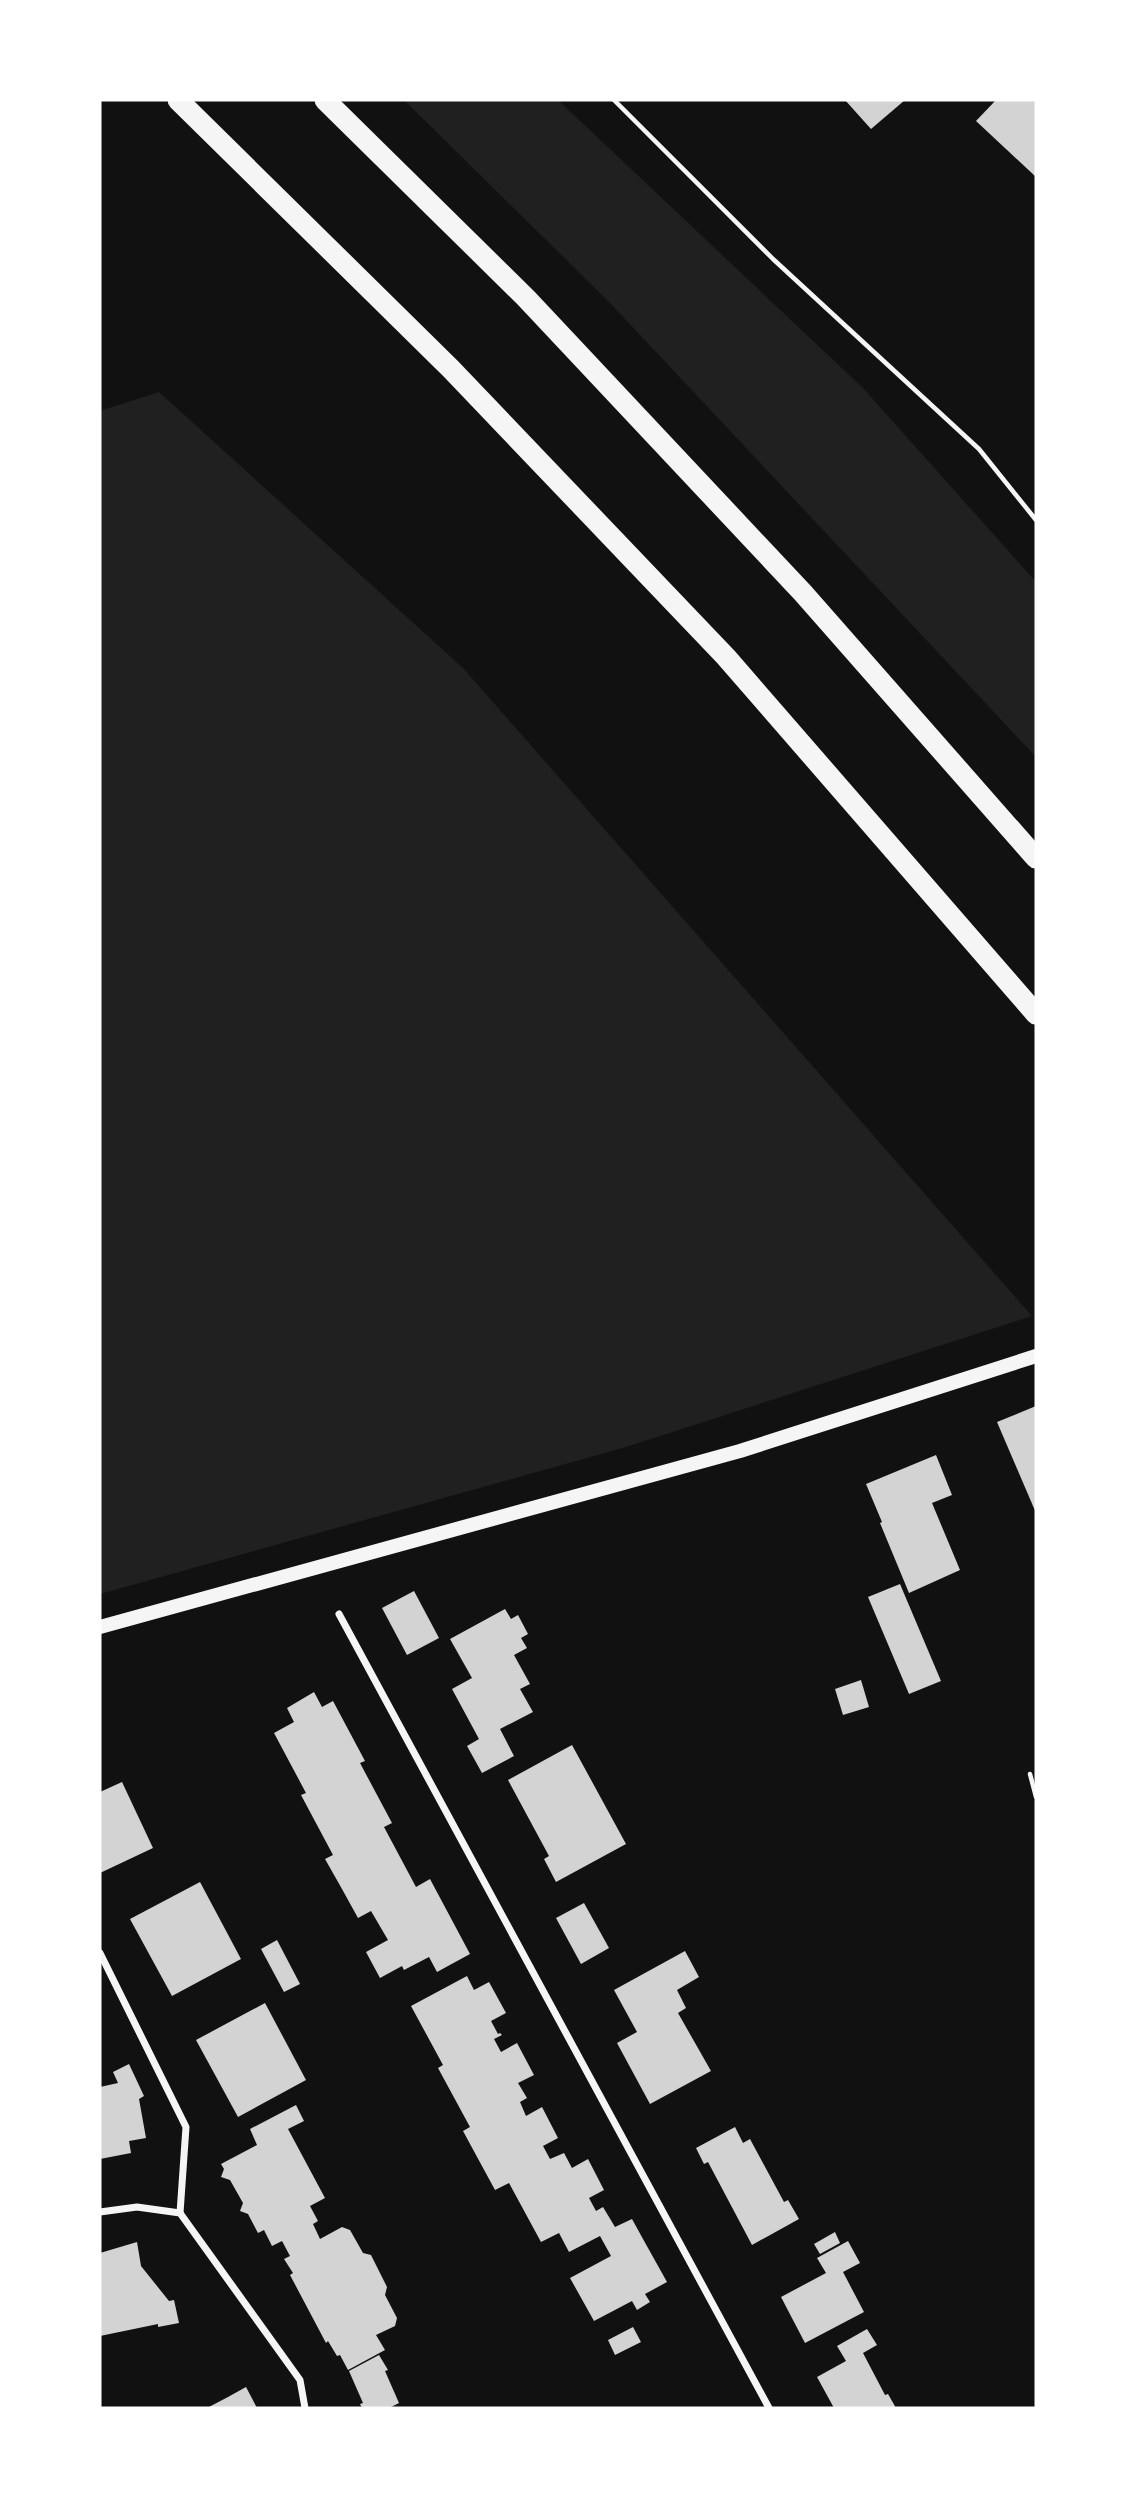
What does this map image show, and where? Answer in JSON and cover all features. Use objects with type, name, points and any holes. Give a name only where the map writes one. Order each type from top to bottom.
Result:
[{"type":"highway","points":[[178,100],[452,369],[726,657],[1036,1014]]},
{"type":"highway","points":[[325,100],[526,298],[612,389],[803,593],[1036,858]]},
{"type":"main road","points":[[100,1627],[740,1451],[1036,1356]]},
{"type":"street","points":[[339,1614],[769,2408]]},
{"type":"street","points":[[100,1953],[186,2127],[180,2213],[300,2379],[305,2408]]},
{"type":"street","points":[[100,2212],[137,2207],[180,2213]]},
{"type":"path","points":[[614,100],[773,260],[978,449],[1036,520]]},
{"type":"path","points":[[1030,1774],[1036,1797]]},
{"type":"shaded area","points":[[404,100],[558,100],[863,388],[1036,582],[1036,757],[610,303]]},
{"type":"shaded area","points":[[159,392],[463,668],[1032,1316],[626,1447],[100,1594],[100,411]]},
{"type":"building","points":[[845,100],[905,100],[871,129]]},
{"type":"building","points":[[996,100],[1036,100],[1036,177],[976,121]]},
{"type":"building","points":[[1036,1406],[1036,1513],[997,1422]]},
{"type":"building","points":[[936,1455],[952,1495],[932,1503],[960,1570],[909,1593],[866,1484]]},
{"type":"building","points":[[900,1584],[941,1681],[909,1694],[868,1597]]},
{"type":"building","points":[[414,1591],[439,1638],[407,1655],[382,1608]]},
{"type":"building","points":[[505,1609],[511,1619],[518,1615],[528,1634],[521,1638],[527,1648],[514,1655],[530,1684],[520,1689],[533,1712],[500,1729],[514,1756],[482,1773],[467,1746],[479,1739],[452,1689],[472,1678],[450,1639]]},
{"type":"building","points":[[861,1680],[869,1707],[843,1715],[835,1689]]},
{"type":"building","points":[[314,1692],[322,1707],[333,1701],[365,1761],[360,1763],[392,1823],[384,1827],[416,1887],[430,1879],[470,1954],[437,1972],[429,1957],[404,1970],[402,1966],[380,1978],[366,1952],[388,1940],[371,1911],[358,1918],[325,1859],[333,1855],[301,1795],[306,1793],[274,1733],[294,1722],[287,1708]]},
{"type":"building","points":[[572,1745],[626,1844],[556,1882],[544,1859],[549,1856],[508,1780]]},
{"type":"building","points":[[122,1782],[153,1848],[100,1873],[100,1792]]},
{"type":"building","points":[[200,1882],[241,1959],[172,1996],[130,1919]]},
{"type":"building","points":[[584,1903],[609,1948],[581,1964],[556,1918]]},
{"type":"building","points":[[277,1940],[300,1984],[284,1992],[261,1949]]},
{"type":"building","points":[[685,1951],[699,1977],[677,1990],[686,2008],[678,2013],[711,2071],[650,2104],[617,2043],[637,2032],[614,1990]]},
{"type":"building","points":[[467,1976],[474,1990],[489,1982],[506,2013],[491,2021],[498,2034],[502,2035],[494,2039],[501,2052],[517,2043],[534,2075],[518,2083],[527,2098],[520,2102],[526,2116],[542,2107],[558,2138],[543,2146],[550,2159],[564,2153],[572,2168],[588,2159],[604,2190],[589,2198],[596,2211],[603,2207],[615,2227],[632,2219],[667,2282],[645,2294],[650,2302],[637,2310],[632,2301],[594,2321],[570,2278],[611,2256],[600,2236],[569,2252],[559,2233],[541,2242],[509,2183],[495,2190],[463,2131],[470,2127],[438,2068],[443,2065],[411,2006]]},
{"type":"building","points":[[265,2003],[306,2080],[238,2117],[196,2040]]},
{"type":"building","points":[[129,2064],[144,2096],[139,2099],[146,2138],[129,2141],[131,2153],[100,2159],[100,2087],[118,2083],[113,2072]]},
{"type":"building","points":[[296,2105],[304,2121],[288,2129],[325,2198],[310,2206],[318,2221],[313,2224],[320,2239],[342,2227],[350,2230],[363,2253],[371,2255],[387,2287],[385,2295],[397,2318],[395,2326],[376,2335],[385,2350],[348,2370],[340,2355],[337,2356],[328,2341],[326,2343],[290,2275],[293,2273],[284,2259],[290,2256],[282,2241],[272,2246],[264,2230],[258,2233],[248,2214],[240,2211],[243,2203],[230,2180],[221,2177],[224,2169],[221,2164],[257,2145],[250,2129]]},
{"type":"building","points":[[735,2127],[743,2143],[750,2139],[784,2202],[788,2200],[799,2219],[752,2245],[708,2162],[704,2164],[696,2148]]},
{"type":"building","points":[[835,2232],[840,2243],[820,2254],[814,2244]]},
{"type":"building","points":[[848,2241],[860,2263],[843,2272],[864,2312],[805,2343],[781,2297],[826,2273],[817,2258]]},
{"type":"building","points":[[137,2242],[141,2266],[169,2301],[174,2300],[179,2323],[158,2327],[158,2324],[100,2336],[100,2253]]},
{"type":"building","points":[[633,2327],[641,2342],[615,2355],[608,2340]]},
{"type":"building","points":[[867,2329],[877,2345],[863,2353],[885,2395],[888,2394],[896,2408],[834,2408],[817,2377],[846,2361],[837,2346]]},
{"type":"building","points":[[379,2355],[388,2370],[385,2371],[399,2403],[389,2408],[362,2408],[360,2404],[363,2403],[349,2371]]},
{"type":"building","points":[[246,2387],[257,2408],[207,2408],[228,2397]]}]
